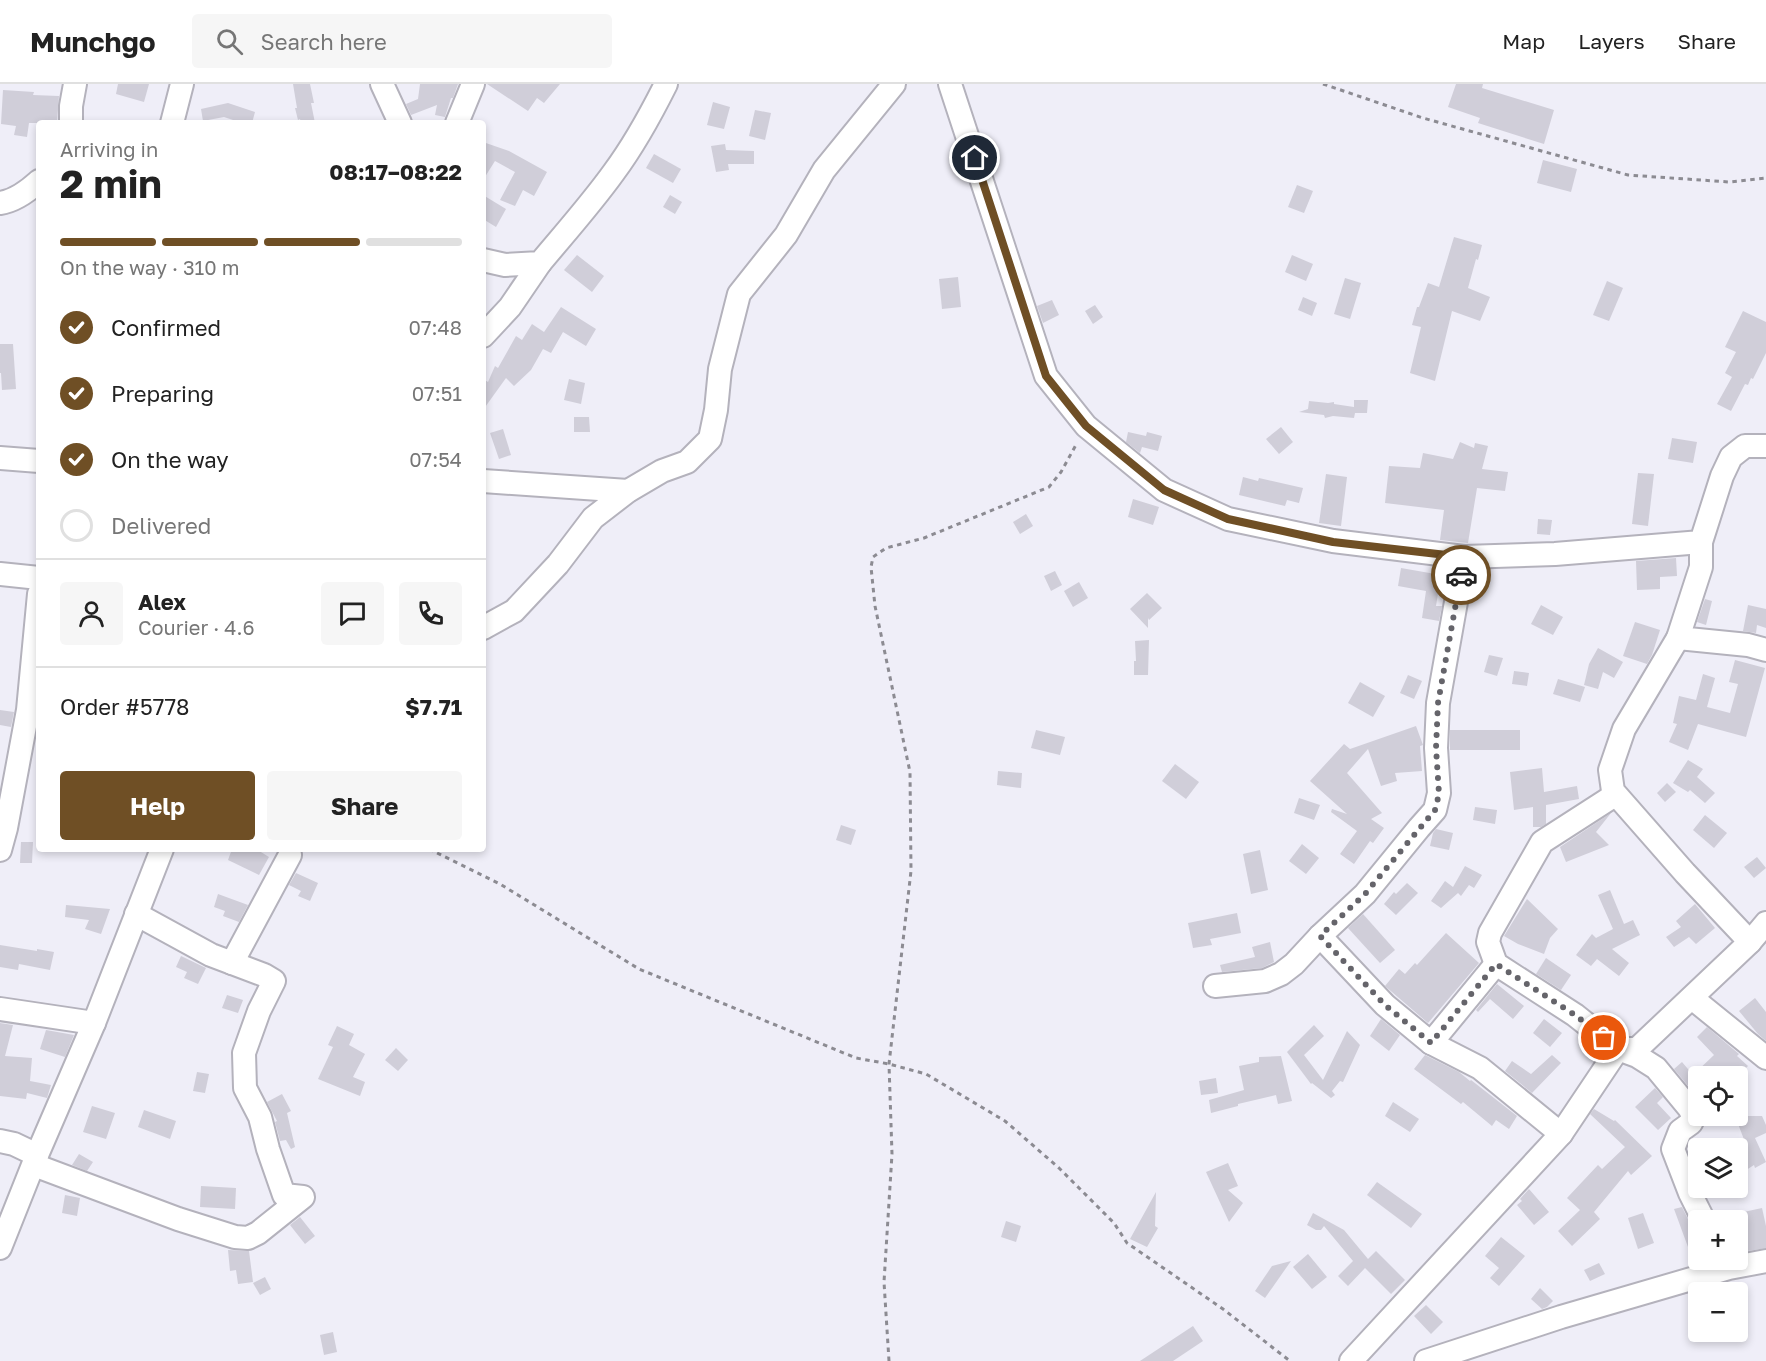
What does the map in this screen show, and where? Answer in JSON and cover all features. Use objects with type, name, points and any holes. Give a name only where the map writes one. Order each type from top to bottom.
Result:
[{"type":"street","points":[[71,120],[70,106],[75,84]]},
{"type":"street","points":[[173,120],[182,84]]},
{"type":"street","points":[[382,84],[398,120]]},
{"type":"street","points":[[459,120],[473,84]]},
{"type":"street","points":[[486,333],[510,307],[540,263],[615,171],[666,84]]},
{"type":"street","points":[[486,626],[514,611],[558,564],[593,518],[628,491],[662,471],[687,462],[710,439],[716,411],[720,369],[739,294],[786,235],[824,170],[894,84]]},
{"type":"street","points":[[950,84],[1046,376],[1086,426],[1164,490],[1228,519],[1333,542],[1464,557],[1555,554],[1701,542]]},
{"type":"street","points":[[0,203],[7,202],[28,191],[36,184]]},
{"type":"street","points":[[486,261],[505,265],[540,263]]},
{"type":"street","points":[[1750,942],[1615,795],[1610,770],[1624,729],[1678,638],[1701,567],[1701,542],[1722,476],[1731,457],[1745,446],[1765,443]]},
{"type":"street","points":[[0,458],[36,461]]},
{"type":"street","points":[[486,482],[628,491]]},
{"type":"street","points":[[1215,986],[1265,981],[1281,974],[1294,964],[1365,894],[1435,810],[1439,794],[1436,748],[1438,703],[1464,557]]},
{"type":"street","points":[[0,574],[36,578]]},
{"type":"street","points":[[0,850],[28,710],[36,626]]},
{"type":"street","points":[[1678,638],[1748,645],[1766,650]]},
{"type":"street","points":[[1615,795],[1542,842],[1490,933],[1488,942],[1496,964],[1575,1015],[1618,1049],[1637,1056],[1656,1068],[1689,1108],[1694,1117],[1691,1123],[1680,1131],[1673,1149],[1698,1210]]},
{"type":"street","points":[[0,1248],[94,1023],[161,852]]},
{"type":"street","points":[[232,963],[290,855]]},
{"type":"street","points":[[0,1141],[14,1144],[36,1160],[178,1219],[235,1237],[248,1238],[258,1233],[303,1197],[284,1195],[260,1117],[245,1088],[244,1053],[259,1011],[274,981],[211,955],[136,914]]},
{"type":"street","points":[[1618,1049],[1637,1049],[1750,942],[1766,923]]},
{"type":"street","points":[[1320,936],[1385,1005],[1431,1043],[1480,1068],[1561,1134]]},
{"type":"street","points":[[1431,1043],[1496,964]]},
{"type":"street","points":[[1692,998],[1766,1058]]},
{"type":"street","points":[[0,1009],[94,1023]]},
{"type":"street","points":[[1351,1361],[1561,1134],[1618,1049]]},
{"type":"street","points":[[1748,1262],[1766,1261]]},
{"type":"street","points":[[1426,1361],[1480,1353],[1561,1317],[1708,1270]]},
{"type":"path","points":[[1323,84],[1423,118],[1628,175],[1729,182],[1766,178]]},
{"type":"path","points":[[889,1361],[884,1281],[892,1154],[889,1064],[911,872],[910,772],[874,606],[871,567],[873,557],[886,548],[924,537],[1049,487],[1061,472],[1086,426]]},
{"type":"path","points":[[435,852],[501,884],[639,969],[856,1058],[926,1074],[1005,1121],[1059,1168],[1114,1223],[1127,1243],[1223,1309],[1290,1361]]},
{"type":"building","points":[[118,84],[149,84],[144,102],[116,94]]},
{"type":"building","points":[[293,84],[310,84],[314,120],[298,120],[295,108],[297,108]]},
{"type":"building","points":[[420,84],[458,84],[445,117],[435,115],[437,105],[411,115],[406,104],[418,99]]},
{"type":"building","points":[[487,84],[560,84],[544,103],[537,98],[528,111]]},
{"type":"building","points":[[1456,84],[1483,84],[1482,88],[1554,110],[1544,144],[1478,123],[1480,118],[1448,107]]},
{"type":"building","points":[[3,90],[59,96],[57,120],[36,120],[36,123],[29,123],[27,137],[14,135],[16,126],[1,124]]},
{"type":"building","points":[[713,102],[730,107],[724,129],[707,125]]},
{"type":"building","points":[[228,103],[255,112],[253,120],[233,120],[224,117],[203,120],[201,109]]},
{"type":"building","points":[[755,110],[771,113],[765,140],[749,136]]},
{"type":"building","points":[[486,143],[509,151],[547,172],[534,196],[523,190],[515,206],[500,200],[515,172],[495,161],[486,175]]},
{"type":"building","points":[[725,144],[726,150],[754,151],[754,164],[728,164],[729,170],[716,172],[711,146]]},
{"type":"building","points":[[654,154],[681,169],[673,183],[646,168]]},
{"type":"building","points":[[1543,160],[1577,169],[1571,192],[1537,183]]},
{"type":"building","points":[[1297,185],[1313,191],[1304,213],[1288,207]]},
{"type":"building","points":[[670,195],[682,202],[675,214],[663,207]]},
{"type":"building","points":[[486,197],[506,209],[496,227],[486,221]]},
{"type":"building","points":[[1454,237],[1482,245],[1468,288],[1490,297],[1480,321],[1452,311],[1435,381],[1410,373],[1421,327],[1412,325],[1428,283],[1439,287]]},
{"type":"building","points":[[577,255],[604,276],[592,292],[564,270]]},
{"type":"building","points":[[1292,255],[1313,264],[1306,281],[1285,272]]},
{"type":"building","points":[[958,277],[961,307],[942,309],[939,279]]},
{"type":"building","points":[[1345,278],[1361,283],[1350,319],[1334,314]]},
{"type":"building","points":[[1607,281],[1623,288],[1609,321],[1593,315]]},
{"type":"building","points":[[1303,297],[1317,303],[1312,316],[1298,310]]},
{"type":"building","points":[[1052,300],[1059,315],[1043,323],[1037,306]]},
{"type":"building","points":[[1095,305],[1103,317],[1093,324],[1085,311]]},
{"type":"building","points":[[561,307],[596,329],[586,346],[563,332],[551,353],[543,349],[531,370],[514,386],[506,378],[486,406],[486,381],[488,382],[495,366],[498,368],[516,336],[522,340],[532,324],[544,332]]},
{"type":"building","points":[[1743,311],[1766,322],[1766,353],[1753,379],[1751,378],[1748,385],[1745,384],[1731,411],[1717,404],[1732,377],[1725,373],[1736,352],[1725,347]]},
{"type":"building","points":[[0,344],[13,344],[16,389],[2,390]]},
{"type":"building","points":[[569,379],[585,383],[581,404],[564,400]]},
{"type":"building","points":[[1354,400],[1368,400],[1367,413],[1355,413],[1354,418],[1333,416],[1325,418],[1324,415],[1299,412],[1308,409],[1309,401],[1334,402],[1334,404],[1354,407]]},
{"type":"building","points":[[574,417],[589,417],[590,432],[574,432]]},
{"type":"building","points":[[1281,427],[1293,442],[1279,454],[1266,439]]},
{"type":"building","points":[[503,429],[511,455],[499,459],[490,433]]},
{"type":"building","points":[[1128,432],[1146,436],[1147,432],[1162,436],[1158,451],[1142,447],[1140,453],[1126,442]]},
{"type":"building","points":[[1672,438],[1697,442],[1693,463],[1668,459]]},
{"type":"building","points":[[1460,442],[1474,448],[1475,443],[1488,446],[1482,469],[1508,472],[1505,491],[1477,488],[1468,543],[1440,540],[1444,510],[1385,503],[1389,466],[1420,468],[1423,453],[1453,459]]},
{"type":"building","points":[[1638,473],[1654,474],[1648,526],[1632,524]]},
{"type":"building","points":[[1326,474],[1347,477],[1341,526],[1319,523]]},
{"type":"building","points":[[1243,477],[1258,481],[1259,478],[1303,488],[1299,503],[1287,500],[1285,506],[1239,495]]},
{"type":"building","points":[[1133,499],[1159,507],[1153,525],[1128,517]]},
{"type":"building","points":[[1026,514],[1033,526],[1020,534],[1013,522]]},
{"type":"building","points":[[1538,519],[1552,520],[1550,535],[1537,534]]},
{"type":"building","points":[[1676,558],[1677,576],[1660,577],[1660,589],[1637,590],[1636,561]]},
{"type":"building","points":[[1401,568],[1441,575],[1436,606],[1442,606],[1439,621],[1422,618],[1426,591],[1398,586]]},
{"type":"building","points":[[1055,571],[1062,585],[1051,591],[1044,576]]},
{"type":"building","points":[[1079,582],[1088,598],[1073,607],[1064,591]]},
{"type":"building","points":[[1147,593],[1162,608],[1149,620],[1148,618],[1148,628],[1130,609]]},
{"type":"building","points":[[1705,599],[1712,601],[1706,625],[1697,622]]},
{"type":"building","points":[[1541,605],[1563,617],[1553,635],[1531,624]]},
{"type":"building","points":[[1748,605],[1766,609],[1766,628],[1757,625],[1756,633],[1743,631]]},
{"type":"building","points":[[1635,622],[1660,630],[1647,664],[1623,656]]},
{"type":"building","points":[[1149,640],[1148,675],[1134,675],[1135,641]]},
{"type":"building","points":[[1598,648],[1623,662],[1614,678],[1603,672],[1598,689],[1584,685],[1589,664]]},
{"type":"building","points":[[1489,655],[1503,658],[1497,676],[1484,672]]},
{"type":"building","points":[[1735,660],[1765,668],[1746,737],[1698,724],[1688,750],[1669,742],[1677,724],[1673,723],[1679,696],[1696,700],[1703,674],[1715,678],[1707,707],[1730,713],[1738,684],[1729,682]]},
{"type":"building","points":[[1514,671],[1529,673],[1527,686],[1512,684]]},
{"type":"building","points":[[1408,675],[1422,681],[1414,699],[1400,693]]},
{"type":"building","points":[[1558,679],[1585,687],[1580,702],[1553,694]]},
{"type":"building","points":[[1360,682],[1385,696],[1373,717],[1348,703]]},
{"type":"building","points":[[0,710],[14,712],[11,727],[0,725]]},
{"type":"building","points":[[1416,726],[1423,745],[1420,746],[1422,771],[1395,773],[1397,781],[1381,786],[1368,749],[1347,773],[1382,813],[1371,819],[1384,828],[1373,843],[1370,841],[1354,864],[1340,854],[1357,831],[1331,812],[1332,809],[1347,814],[1310,781],[1344,744],[1350,749]]},
{"type":"building","points":[[1036,730],[1065,737],[1060,755],[1031,748]]},
{"type":"building","points":[[1450,730],[1520,730],[1520,750],[1450,750]]},
{"type":"building","points":[[1688,760],[1703,769],[1697,777],[1715,793],[1705,803],[1690,790],[1688,792],[1673,783]]},
{"type":"building","points":[[1175,764],[1199,782],[1186,799],[1162,781]]},
{"type":"building","points":[[1542,768],[1544,792],[1577,786],[1579,799],[1546,805],[1546,824],[1533,827],[1533,807],[1514,810],[1510,772]]},
{"type":"building","points":[[998,771],[1022,773],[1021,788],[997,785]]},
{"type":"building","points":[[1667,783],[1676,792],[1665,802],[1657,793]]},
{"type":"building","points":[[1299,798],[1320,805],[1314,820],[1294,813]]},
{"type":"building","points":[[1475,807],[1497,810],[1495,824],[1473,820]]},
{"type":"building","points":[[1611,813],[1596,832],[1609,845],[1566,862],[1560,847]]},
{"type":"building","points":[[1705,815],[1727,833],[1714,848],[1693,830]]},
{"type":"building","points":[[841,825],[856,830],[851,845],[836,840]]},
{"type":"building","points":[[1436,829],[1453,833],[1449,850],[1430,846]]},
{"type":"building","points":[[21,842],[33,842],[32,863],[20,863]]},
{"type":"building","points":[[1302,844],[1319,858],[1306,874],[1289,861]]},
{"type":"building","points":[[1260,850],[1268,890],[1251,894],[1243,854]]},
{"type":"building","points":[[231,852],[261,852],[269,857],[259,875],[228,860]]},
{"type":"building","points":[[1757,857],[1766,868],[1754,878],[1744,867]]},
{"type":"building","points":[[1465,866],[1482,875],[1474,888],[1469,885],[1461,896],[1458,893],[1441,908],[1431,901],[1445,881],[1453,887]]},
{"type":"building","points":[[296,873],[318,883],[310,901],[298,896],[301,891],[289,885]]},
{"type":"building","points":[[1407,883],[1418,893],[1396,915],[1384,904],[1394,892],[1396,894]]},
{"type":"building","points":[[1610,890],[1624,924],[1633,920],[1640,935],[1612,949],[1629,963],[1619,976],[1597,959],[1591,966],[1576,955],[1592,934],[1596,938],[1613,929],[1598,895]]},
{"type":"building","points":[[218,894],[248,905],[239,922],[223,916],[225,911],[214,907]]},
{"type":"building","points":[[1527,899],[1558,929],[1550,938],[1544,954],[1504,936]]},
{"type":"building","points":[[1695,904],[1715,928],[1696,944],[1689,937],[1674,947],[1666,937],[1681,927],[1676,921]]},
{"type":"building","points":[[66,905],[110,909],[101,934],[85,929],[89,920],[65,917]]},
{"type":"building","points":[[1237,913],[1241,933],[1210,939],[1212,945],[1193,948],[1188,923]]},
{"type":"building","points":[[1363,914],[1395,950],[1380,963],[1348,928]]},
{"type":"building","points":[[1446,933],[1479,963],[1428,1023],[1385,986],[1399,969],[1405,974],[1415,963],[1417,965]]},
{"type":"building","points":[[1270,942],[1274,962],[1262,968],[1222,972],[1220,965],[1255,957],[1252,947]]},
{"type":"building","points":[[0,945],[54,952],[50,970],[19,964],[18,970],[0,967]]},
{"type":"building","points":[[181,956],[206,968],[198,984],[184,978],[187,972],[176,967]]},
{"type":"building","points":[[1546,958],[1571,975],[1561,990],[1536,974]]},
{"type":"building","points":[[1497,984],[1524,1006],[1513,1019],[1490,999],[1478,1012],[1476,1010]]},
{"type":"building","points":[[227,995],[243,1000],[238,1013],[222,1008]]},
{"type":"building","points":[[1755,998],[1766,1012],[1766,1041],[1739,1011]]},
{"type":"building","points":[[1381,1019],[1400,1035],[1389,1051],[1370,1036]]},
{"type":"building","points":[[1544,1019],[1562,1033],[1550,1047],[1533,1033]]},
{"type":"building","points":[[0,1023],[13,1025],[5,1056],[32,1058],[30,1081],[51,1085],[47,1098],[27,1093],[26,1099],[0,1096]]},
{"type":"building","points":[[1314,1025],[1324,1036],[1304,1055],[1323,1080],[1347,1031],[1360,1045],[1343,1082],[1340,1081],[1332,1091],[1335,1095],[1331,1098],[1311,1084],[1287,1052]]},
{"type":"building","points":[[337,1026],[354,1034],[349,1045],[365,1054],[353,1077],[365,1082],[360,1096],[318,1079],[333,1047],[328,1045]]},
{"type":"building","points":[[1707,1027],[1739,1054],[1737,1056],[1748,1066],[1702,1066],[1714,1055],[1697,1037]]},
{"type":"building","points":[[46,1030],[74,1035],[65,1057],[40,1049]]},
{"type":"building","points":[[396,1048],[408,1060],[398,1071],[385,1060]]},
{"type":"building","points":[[1425,1055],[1459,1072],[1517,1116],[1509,1129],[1496,1120],[1492,1126],[1463,1102],[1461,1104],[1414,1069]]},
{"type":"building","points":[[1552,1055],[1561,1063],[1532,1093],[1505,1071],[1512,1061],[1531,1074]]},
{"type":"building","points":[[1281,1056],[1292,1101],[1278,1104],[1276,1095],[1211,1113],[1209,1100],[1244,1090],[1239,1066],[1259,1062],[1259,1057]]},
{"type":"building","points":[[1682,1062],[1688,1069],[1688,1086],[1674,1069]]},
{"type":"building","points":[[197,1072],[209,1074],[205,1093],[193,1091]]},
{"type":"building","points":[[1216,1078],[1218,1093],[1201,1095],[1199,1081]]},
{"type":"building","points":[[1655,1088],[1663,1097],[1657,1103],[1671,1118],[1658,1130],[1635,1107]]},
{"type":"building","points":[[282,1094],[291,1111],[287,1113],[295,1147],[291,1149],[286,1140],[280,1141],[275,1122],[277,1121],[267,1102]]},
{"type":"building","points":[[1393,1102],[1419,1119],[1410,1132],[1385,1116]]},
{"type":"building","points":[[92,1106],[115,1113],[106,1139],[83,1132]]},
{"type":"building","points":[[1594,1109],[1615,1120],[1652,1156],[1631,1175],[1628,1171],[1594,1212],[1600,1219],[1572,1246],[1558,1231],[1580,1210],[1567,1198],[1598,1165],[1602,1169],[1625,1147],[1590,1114]]},
{"type":"building","points":[[144,1110],[176,1121],[170,1139],[138,1127]]},
{"type":"building","points":[[1748,1116],[1762,1116],[1766,1125],[1766,1133],[1755,1138],[1766,1162],[1748,1169],[1748,1138],[1743,1138],[1739,1126],[1748,1126]]},
{"type":"building","points":[[79,1154],[93,1162],[87,1171],[72,1165]]},
{"type":"building","points":[[1228,1163],[1238,1186],[1228,1190],[1243,1203],[1229,1222],[1206,1172]]},
{"type":"building","points":[[1377,1182],[1422,1214],[1411,1228],[1367,1195]]},
{"type":"building","points":[[201,1186],[236,1188],[235,1209],[200,1207]]},
{"type":"building","points":[[1529,1189],[1549,1212],[1534,1225],[1517,1205]]},
{"type":"building","points":[[1156,1192],[1155,1226],[1158,1228],[1147,1247],[1130,1239]]},
{"type":"building","points":[[65,1195],[80,1198],[77,1216],[62,1213]]},
{"type":"building","points":[[1682,1207],[1688,1219],[1688,1247],[1674,1209]]},
{"type":"building","points":[[1762,1208],[1766,1226],[1766,1248],[1748,1251],[1748,1211]]},
{"type":"building","points":[[1313,1213],[1344,1230],[1368,1259],[1376,1251],[1405,1280],[1391,1294],[1365,1268],[1348,1286],[1338,1276],[1353,1261],[1324,1226],[1321,1230],[1316,1230],[1307,1225]]},
{"type":"building","points":[[1643,1213],[1654,1243],[1638,1249],[1628,1218]]},
{"type":"building","points":[[300,1217],[315,1236],[305,1244],[290,1225]]},
{"type":"building","points":[[1006,1221],[1021,1226],[1016,1242],[1001,1237]]},
{"type":"building","points":[[1501,1237],[1525,1256],[1499,1286],[1490,1278],[1499,1268],[1485,1256]]},
{"type":"building","points":[[228,1250],[249,1251],[253,1282],[238,1284],[236,1270],[230,1271]]},
{"type":"building","points":[[1308,1254],[1327,1277],[1312,1289],[1293,1267]]},
{"type":"building","points":[[1291,1261],[1265,1298],[1255,1291],[1272,1266]]},
{"type":"building","points":[[1599,1263],[1605,1274],[1590,1281],[1584,1270]]},
{"type":"building","points":[[265,1277],[271,1289],[260,1295],[253,1283]]},
{"type":"building","points":[[1540,1288],[1553,1301],[1542,1309],[1531,1299]]},
{"type":"building","points":[[1426,1305],[1443,1322],[1431,1334],[1414,1316]]},
{"type":"building","points":[[1193,1326],[1203,1341],[1173,1361],[1140,1361]]},
{"type":"building","points":[[333,1332],[337,1352],[324,1355],[320,1335]]},
{"type":"way so far","points":[[1461,575],[1435,728],[1439,794],[1435,810],[1365,894],[1320,936],[1385,1005],[1431,1043],[1496,964],[1575,1015],[1604,1038]]},
{"type":"route","points":[[975,158],[1046,376],[1086,426],[1164,490],[1228,519],[1333,542],[1464,557],[1461,575]]}]
